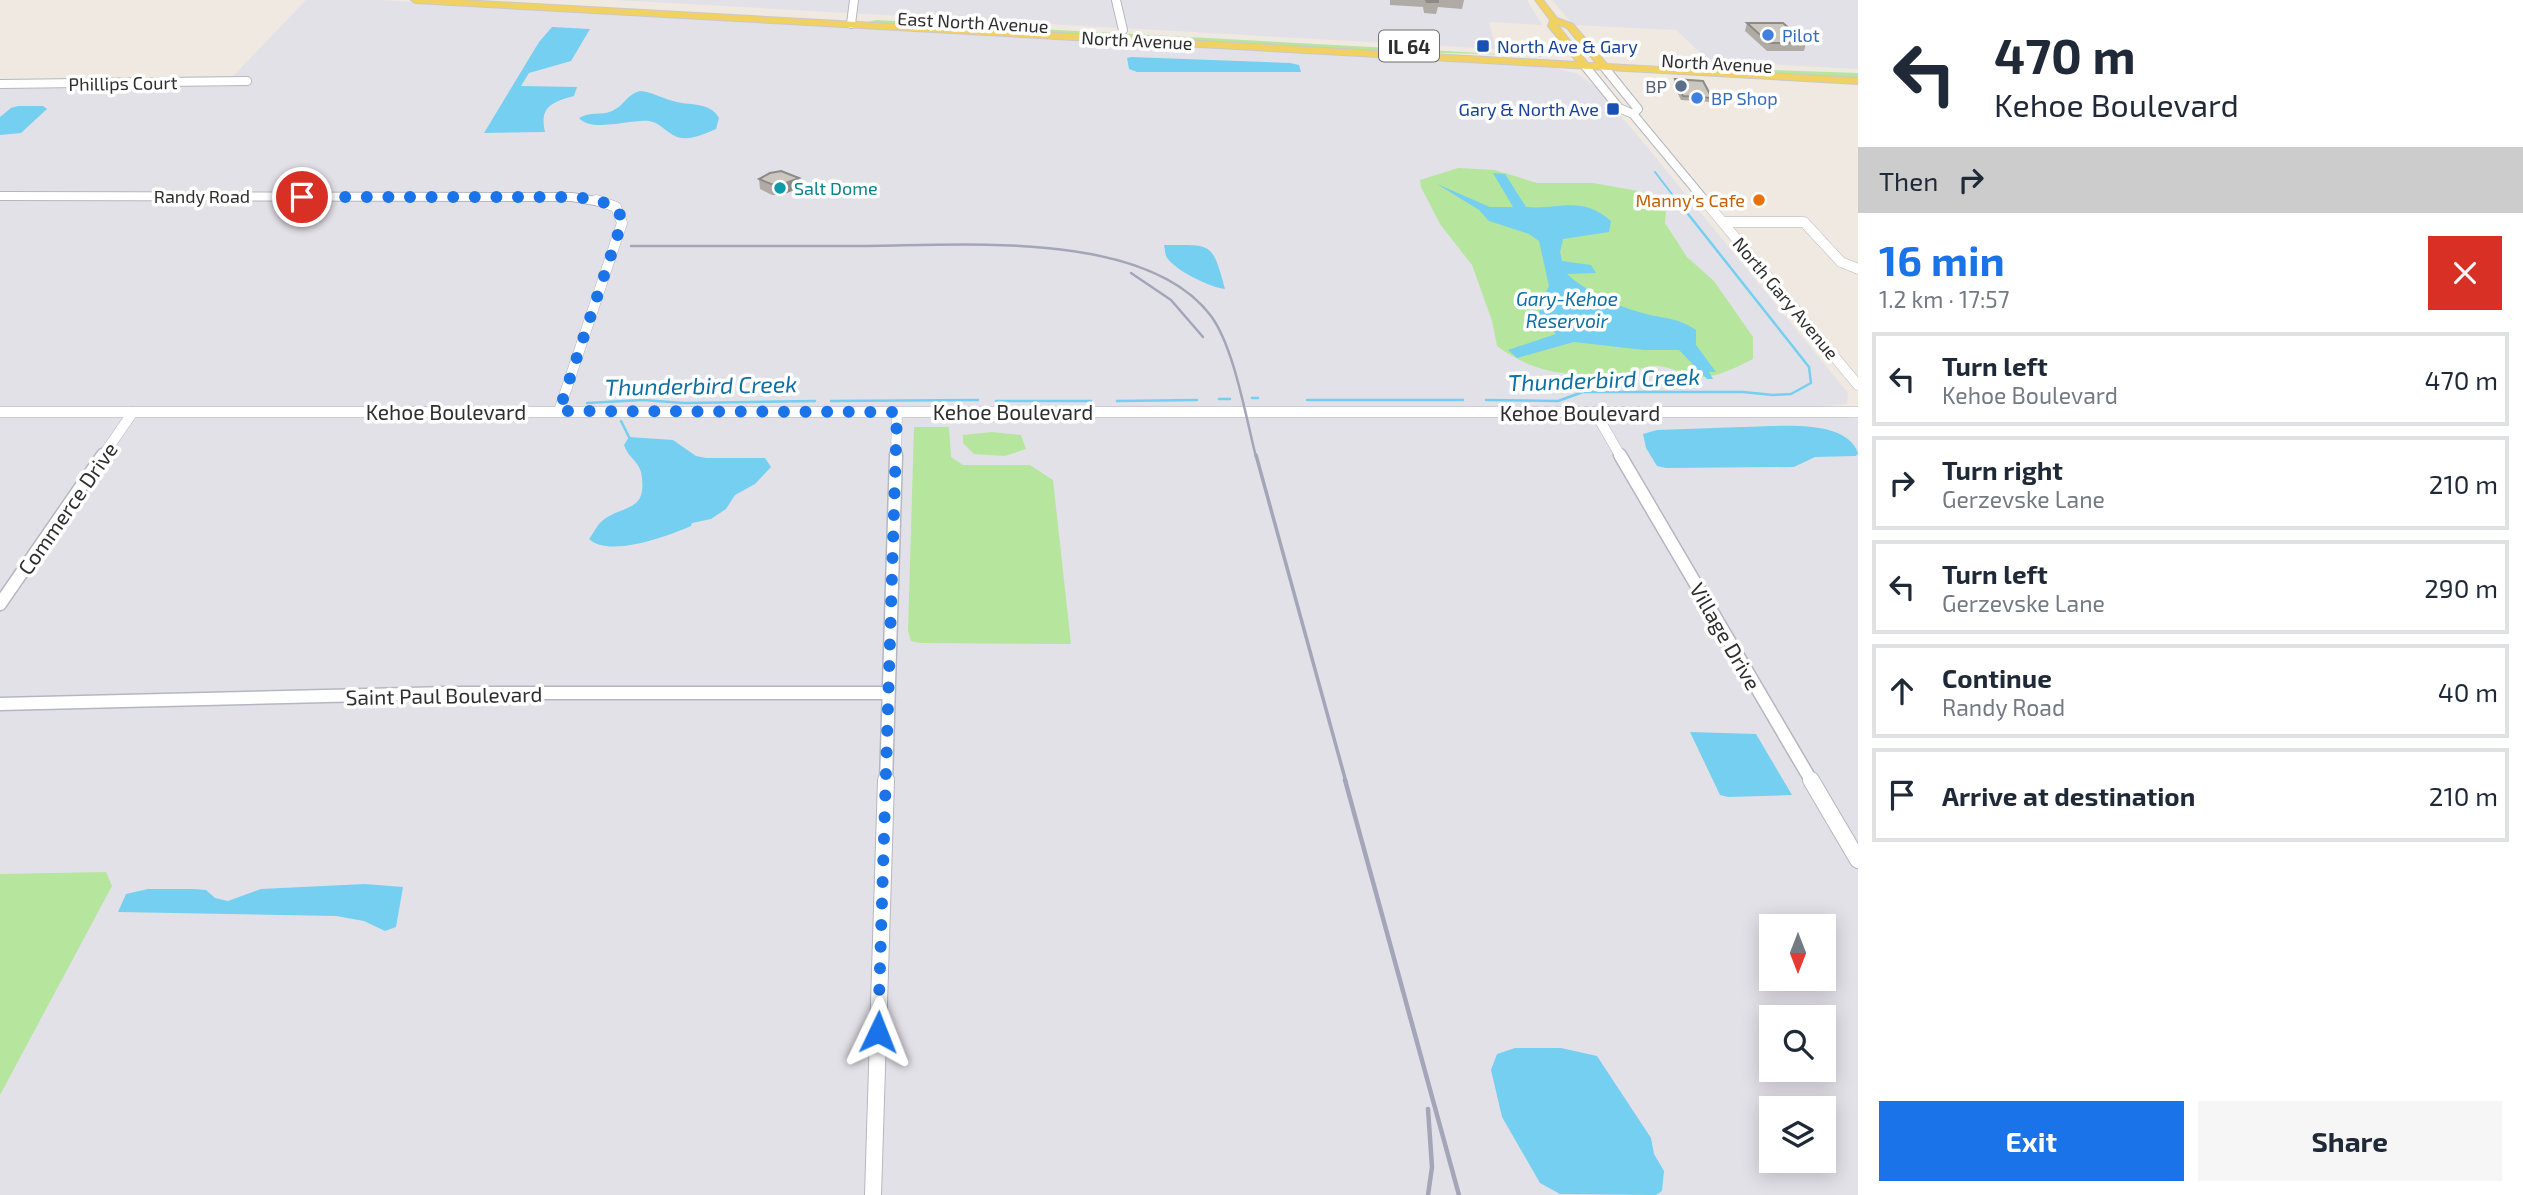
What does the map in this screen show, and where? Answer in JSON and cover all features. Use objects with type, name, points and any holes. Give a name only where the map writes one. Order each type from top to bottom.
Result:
[{"type":"main road","name":"North Avenue","points":[[415,0],[852,20],[1858,81]]},
{"type":"main road","name":"East North Avenue","points":[[579,0],[852,20],[1123,30],[1576,55]]},
{"type":"main road","points":[[1539,0],[1554,20],[1570,26],[1604,67]]},
{"type":"main road","name":"North Gary Avenue","points":[[1554,20],[1552,26],[1585,66]]},
{"type":"main road","points":[[1540,53],[1555,50],[1566,43]]},
{"type":"main road","name":"North Avenue","points":[[1576,55],[1858,71]]},
{"type":"main road","points":[[1616,82],[1627,72],[1643,69]]},
{"type":"street","points":[[852,20],[854,0]]},
{"type":"street","points":[[1116,0],[1123,30]]},
{"type":"street","name":"North Gary Avenue","points":[[1585,66],[1619,108],[1633,114],[1858,385]]},
{"type":"street","name":"North Gary Avenue","points":[[1604,67],[1638,108],[1633,114]]},
{"type":"street","name":"Phillips Court","points":[[0,84],[247,81]]},
{"type":"street","name":"Randy Road","points":[[0,196],[572,197]]},
{"type":"street","points":[[559,411],[622,219],[616,207],[594,199],[572,197]]},
{"type":"street","points":[[1722,222],[1804,222],[1841,262],[1858,269]]},
{"type":"street","name":"Kehoe Boulevard","points":[[0,412],[1858,412]]},
{"type":"street","name":"Commerce Drive","points":[[0,604],[134,412]]},
{"type":"street","points":[[873,1195],[897,412]]},
{"type":"street","name":"Village Drive","points":[[1595,412],[1858,860]]},
{"type":"street","name":"Saint Paul Boulevard","points":[[0,704],[449,693],[887,693]]},
{"type":"shaded area","points":[[306,0],[380,0],[1549,67],[1576,73],[1596,87],[1643,142],[1848,393],[1847,404],[1787,409],[0,408],[0,80],[233,76]]},
{"type":"shaded area","points":[[615,0],[1527,0],[1542,25],[1489,22],[1496,49]]},
{"type":"shaded area","points":[[1552,0],[1858,0],[1858,69],[1709,61],[1676,30],[1573,25]]},
{"type":"shaded area","points":[[0,416],[1842,416],[1858,419],[1858,1195],[0,1195]]},
{"type":"green space","points":[[876,20],[1518,55],[1343,50],[868,22]]},
{"type":"green space","points":[[1659,67],[1858,73],[1858,78]]},
{"type":"green space","points":[[1458,168],[1495,170],[1537,183],[1593,183],[1644,192],[1648,201],[1666,212],[1665,223],[1687,257],[1714,281],[1753,337],[1753,359],[1724,372],[1699,377],[1656,366],[1624,373],[1573,374],[1542,369],[1512,356],[1497,346],[1492,321],[1472,265],[1440,224],[1421,187],[1420,180]]},
{"type":"green space","points":[[914,427],[949,427],[951,457],[963,465],[1030,465],[1053,480],[1071,644],[911,641],[908,631]]},
{"type":"green space","points":[[992,432],[1021,435],[1026,449],[1005,456],[974,454],[963,443],[963,435]]},
{"type":"green space","points":[[106,872],[112,886],[0,1095],[0,874]]},
{"type":"water","points":[[552,27],[590,29],[571,61],[529,73],[521,86],[577,87],[574,96],[549,107],[544,117],[545,132],[484,133],[539,42]]},
{"type":"water","points":[[1127,58],[1290,63],[1299,65],[1301,72],[1137,72],[1129,69]]},
{"type":"water","points":[[640,91],[710,109],[719,118],[716,129],[684,138],[673,135],[649,121],[592,125],[579,118],[612,111]]},
{"type":"water","points":[[18,106],[43,106],[47,109],[21,133],[0,135],[0,117]]},
{"type":"water","name":"Gary-Kehoe Reservoir","points":[[1493,173],[1505,174],[1526,207],[1580,206],[1590,208],[1611,221],[1609,232],[1563,239],[1560,252],[1562,261],[1591,265],[1596,273],[1567,274],[1595,294],[1617,304],[1679,321],[1696,330],[1696,345],[1716,372],[1709,372],[1713,379],[1707,379],[1679,350],[1644,350],[1574,342],[1517,358],[1508,350],[1556,334],[1538,319],[1541,301],[1549,286],[1539,241],[1529,234],[1489,221],[1479,210],[1437,184],[1490,207],[1513,207]]},
{"type":"water","points":[[1164,245],[1192,245],[1208,249],[1217,262],[1225,289],[1202,282],[1184,272],[1166,256]]},
{"type":"water","points":[[1808,426],[1839,434],[1851,442],[1858,453],[1856,456],[1815,457],[1794,467],[1666,468],[1657,466],[1646,448],[1643,434],[1657,430]]},
{"type":"water","points":[[629,437],[673,440],[696,456],[706,458],[765,458],[771,467],[755,484],[735,495],[726,509],[711,519],[692,523],[691,526],[654,540],[624,546],[598,544],[589,539],[600,523],[632,506],[641,495],[641,472],[624,445]]},
{"type":"water","points":[[1690,732],[1756,734],[1792,795],[1720,795]]},
{"type":"water","points":[[365,884],[403,887],[396,927],[385,931],[364,921],[336,916],[118,912],[126,894],[148,889],[206,890],[215,898],[228,901],[261,889]]},
{"type":"water","points":[[1515,1048],[1561,1048],[1597,1056],[1651,1138],[1654,1154],[1664,1171],[1662,1191],[1656,1195],[1560,1194],[1540,1183],[1502,1117],[1491,1070],[1497,1054]]},
{"type":"building","points":[[1747,23],[1783,23],[1806,43],[1769,43]]},
{"type":"building","points":[[1675,79],[1703,81],[1712,98],[1683,96]]},
{"type":"building","points":[[781,171],[799,178],[781,185],[759,179],[770,173]]},
{"type":"waterway","points":[[1655,172],[1678,202]]},
{"type":"waterway","points":[[1486,400],[1558,401],[1583,392],[1743,392],[1773,395],[1791,394],[1811,383],[1809,367],[1677,200]]},
{"type":"waterway","name":"Thunderbird Creek","points":[[1252,398],[1258,398]]},
{"type":"waterway","name":"Thunderbird Creek","points":[[1219,399],[1230,399]]},
{"type":"waterway","name":"Thunderbird Creek","points":[[587,403],[643,400],[684,403],[815,401]]},
{"type":"waterway","name":"Thunderbird Creek","points":[[831,401],[978,400]]},
{"type":"waterway","name":"Thunderbird Creek","points":[[1117,401],[1197,400]]},
{"type":"waterway","name":"Thunderbird Creek","points":[[1307,400],[1463,400]]},
{"type":"waterway","name":"Thunderbird Creek","points":[[996,401],[1091,401]]},
{"type":"waterway","points":[[621,421],[629,437]]},
{"type":"railway","points":[[631,246],[996,245],[1096,255],[1142,268],[1181,288],[1211,316],[1219,329],[1233,364],[1256,457]]},
{"type":"railway","points":[[1131,273],[1171,300],[1203,337]]},
{"type":"railway","points":[[1256,455],[1346,782]]},
{"type":"railway","points":[[1345,780],[1459,1195]]},
{"type":"railway","points":[[1428,1109],[1432,1167],[1428,1195]]},
{"type":"place","name":"Pilot","points":[[1768,35]]},
{"type":"place","name":"North Ave & Gary","points":[[1483,46]]},
{"type":"place","name":"BP","points":[[1681,86]]},
{"type":"place","name":"BP Shop","points":[[1697,98]]},
{"type":"place","name":"Gary & North Ave","points":[[1613,109]]},
{"type":"place","name":"Salt Dome","points":[[780,188]]},
{"type":"place","name":"Manny's Cafe","points":[[1759,200]]},
{"type":"route","points":[[302,197],[582,197],[616,207],[621,215],[621,225],[559,411],[897,412],[878,1032]]}]
